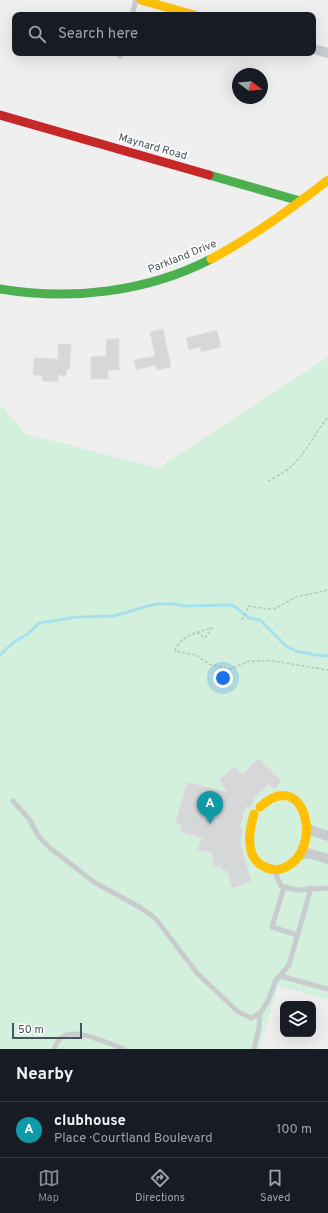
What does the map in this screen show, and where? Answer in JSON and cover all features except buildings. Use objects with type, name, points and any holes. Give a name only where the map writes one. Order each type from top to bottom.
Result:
[{"type":"street","points":[[141,0],[183,12]]},
{"type":"street","points":[[316,50],[328,53]]},
{"type":"street","name":"Maynard Road","points":[[0,115],[300,201]]},
{"type":"street","name":"Parkland Drive","points":[[0,289],[35,294],[67,295],[139,286],[170,276],[230,249],[261,230],[328,180]]},
{"type":"street","points":[[260,807],[264,802],[277,795],[287,796],[294,799],[301,807],[306,816],[307,828],[300,855]]},
{"type":"street","points":[[254,814],[250,834],[250,850],[253,858],[259,865],[274,870],[282,869],[300,855],[307,853],[328,859]]},
{"type":"street","points":[[307,828],[328,836]]},
{"type":"lane","points":[[133,12],[136,0]]},
{"type":"lane","points":[[13,800],[29,819],[39,837],[50,848],[94,882],[141,908],[156,919],[197,973],[237,1011],[251,1018],[260,1013],[267,1003],[276,980],[289,965],[311,888]]},
{"type":"lane","points":[[274,870],[281,886],[297,890],[328,888]]},
{"type":"lane","points":[[284,887],[272,927],[297,936]]},
{"type":"lane","points":[[280,976],[328,989]]},
{"type":"lane","points":[[254,1049],[259,1027],[260,1013]]},
{"type":"lane","points":[[54,1049],[59,1040],[65,1035],[73,1034],[87,1036],[124,1049]]},
{"type":"path","points":[[268,481],[287,470],[298,459],[320,426],[328,417]]},
{"type":"path","points":[[242,620],[249,606],[267,610],[274,609],[296,597],[328,590]]},
{"type":"path","points":[[197,632],[205,638],[212,628],[197,632],[180,641],[175,651],[196,655],[209,664],[225,668],[234,668],[250,661],[274,661],[328,670]]},
{"type":"green space","points":[[328,357],[328,1000],[278,986],[259,1049],[0,1049],[0,405],[26,434],[158,468]]},
{"type":"waterway","points":[[0,655],[15,641],[28,634],[39,623],[78,617],[114,616],[157,604],[175,604],[185,606],[234,606],[249,618],[260,620],[286,646],[296,651],[328,656]]},
{"type":"traffic: fast","points":[[209,175],[300,201]]},
{"type":"traffic: fast","points":[[0,289],[27,293],[54,294],[108,291],[161,279],[211,259]]},
{"type":"traffic: slow","points":[[141,0],[183,12]]},
{"type":"traffic: slow","points":[[211,259],[271,222],[328,180]]},
{"type":"traffic: slow","points":[[254,814],[250,835],[250,850],[253,856],[257,862],[268,868],[274,870],[284,868],[297,858],[304,845],[306,830],[304,815],[298,803],[288,796],[275,797],[260,807]]},
{"type":"traffic: jam","points":[[0,115],[209,175]]},
{"type":"place","name":"clubhouse","points":[[210,824]]}]
